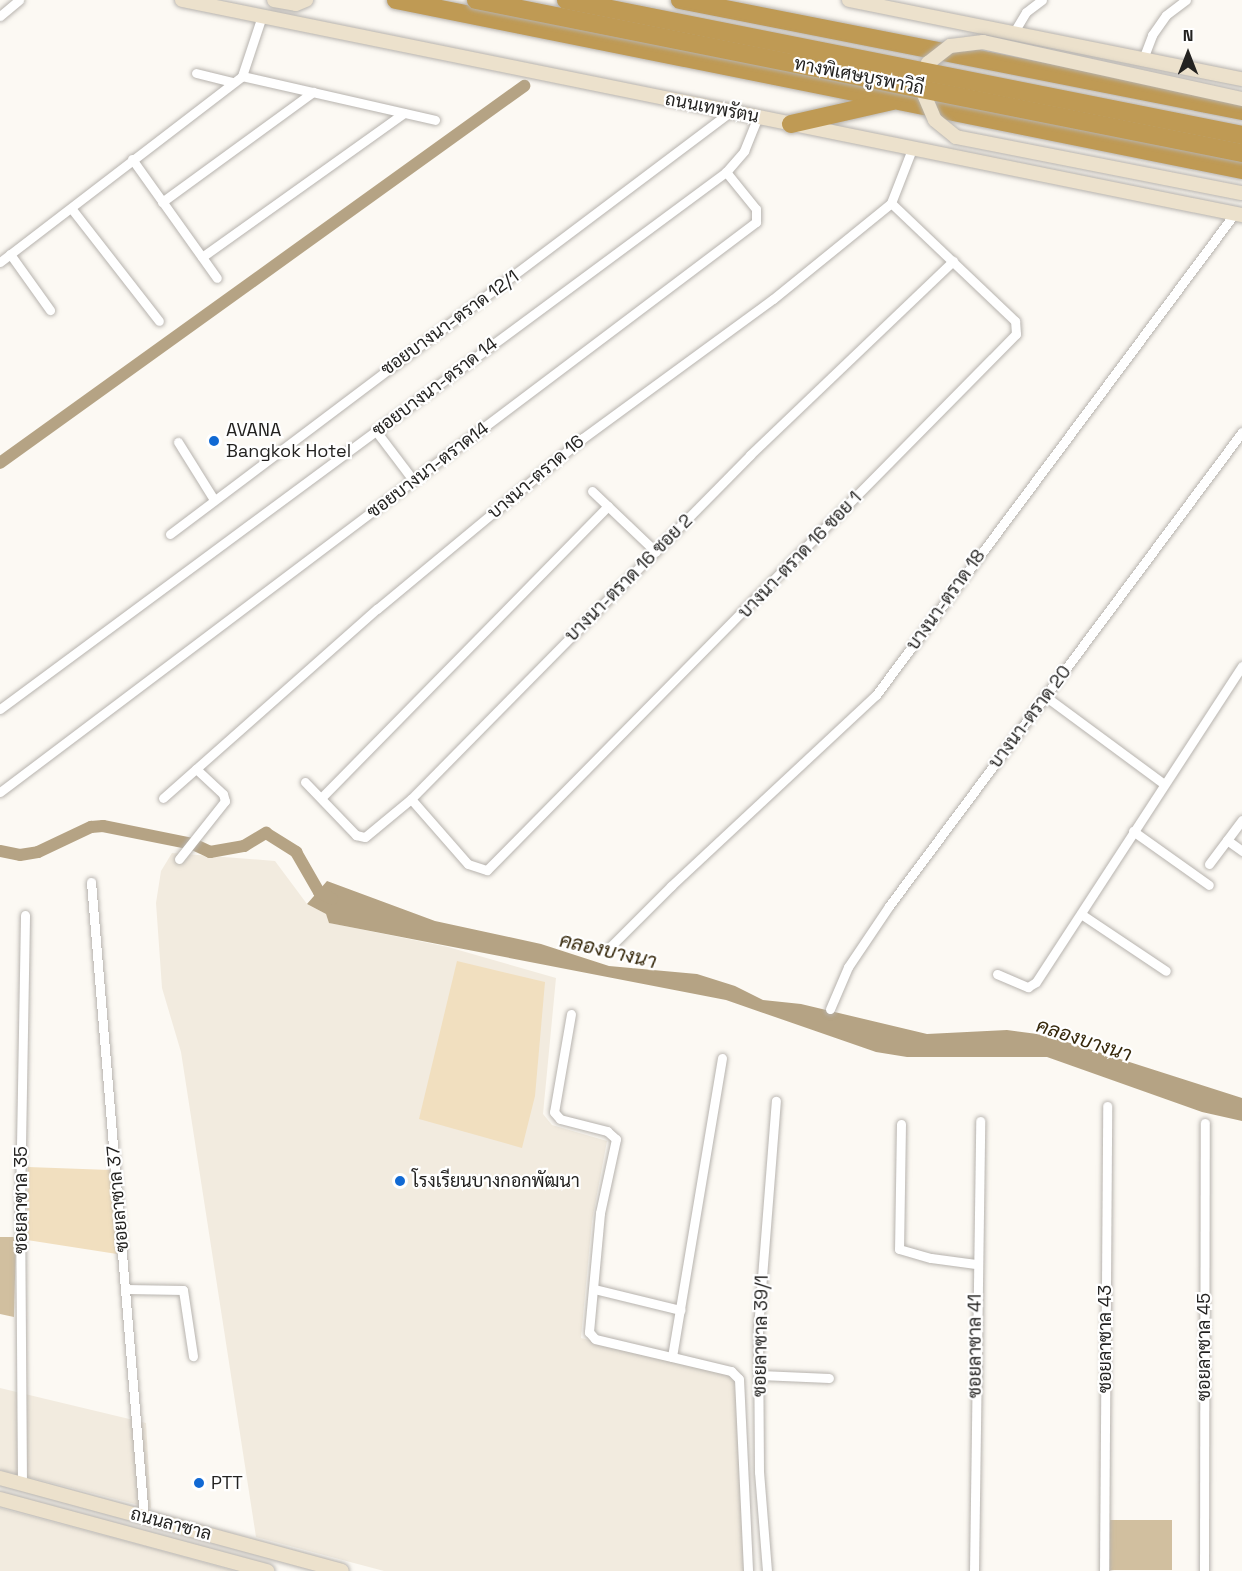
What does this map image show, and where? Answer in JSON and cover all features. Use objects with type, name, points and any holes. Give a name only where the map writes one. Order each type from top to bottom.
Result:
[{"type":"highway","points":[[396,0],[900,99],[1242,170]]},
{"type":"highway","name":"ทางพิเศษบูรพาวิถี","points":[[476,0],[1242,153]]},
{"type":"highway","name":"ทางพิเศษบูรพาวิถี","points":[[566,0],[1242,135]]},
{"type":"highway","points":[[680,0],[715,4],[1242,111]]},
{"type":"highway","points":[[791,124],[900,99]]},
{"type":"main road","name":"ถนนเทพรัตน","points":[[182,0],[1239,214]]},
{"type":"main road","points":[[274,0],[296,4],[306,0]]},
{"type":"main road","points":[[849,0],[905,5],[1014,32],[1242,79]]},
{"type":"main road","points":[[1242,99],[983,42],[950,46],[928,63],[923,92],[935,120],[956,137],[1242,193]]},
{"type":"main road","name":"ถนนลาซาล","points":[[0,1478],[342,1571]]},
{"type":"main road","name":"ถนนลาซาล","points":[[0,1499],[267,1571]]},
{"type":"street","points":[[0,16],[19,0]]},
{"type":"street","points":[[1014,32],[1026,12],[1042,0]]},
{"type":"street","points":[[1143,59],[1152,35],[1166,15],[1186,0]]},
{"type":"street","points":[[0,262],[242,76],[262,16]]},
{"type":"street","points":[[196,73],[233,82]]},
{"type":"street","points":[[242,76],[435,120]]},
{"type":"street","points":[[162,202],[313,92]]},
{"type":"street","name":"ซอยบางนา-ตราด 12/1","points":[[170,534],[213,498],[590,220],[730,112]]},
{"type":"street","points":[[202,257],[404,113]]},
{"type":"street","points":[[726,172],[744,151],[758,117]]},
{"type":"street","points":[[891,203],[912,149]]},
{"type":"street","points":[[132,159],[217,278]]},
{"type":"street","name":"ซอยบางนา-ตราด 14","points":[[0,709],[726,172]]},
{"type":"street","name":"ซอยบางนา-ตราด14","points":[[0,792],[756,222],[756,209],[726,172]]},
{"type":"street","name":"บางนา-ตราด 16 ซอย 1","points":[[411,799],[468,864],[487,870],[1016,334],[1015,321],[891,203]]},
{"type":"street","name":"บางนา-ตราด 16","points":[[163,798],[377,609],[583,438],[782,292],[891,203]]},
{"type":"street","points":[[71,208],[159,321]]},
{"type":"street","name":"บางนา-ตราด 18","points":[[612,946],[671,886],[876,695],[1239,214]]},
{"type":"street","points":[[10,254],[50,310]]},
{"type":"street","name":"บางนา-ตราด 16 ซอย 2","points":[[305,782],[361,837],[411,799],[750,455],[952,261]]},
{"type":"street","points":[[376,431],[413,480]]},
{"type":"street","name":"บางนา-ตราด 20","points":[[830,1009],[848,967],[889,906],[1242,432]]},
{"type":"street","points":[[178,442],[213,498]]},
{"type":"street","points":[[592,491],[656,552]]},
{"type":"street","points":[[322,797],[608,506]]},
{"type":"street","points":[[997,974],[1033,985],[1242,666]]},
{"type":"street","points":[[1045,696],[1164,784]]},
{"type":"street","points":[[179,859],[205,831],[225,798],[196,769]]},
{"type":"street","points":[[1209,864],[1242,820]]},
{"type":"street","points":[[1133,831],[1209,885]]},
{"type":"street","points":[[1227,840],[1242,851]]},
{"type":"street","name":"ซอยลาซาล 37","points":[[91,882],[144,1517]]},
{"type":"street","points":[[1081,914],[1166,971]]},
{"type":"street","name":"ซอยลาซาล 35","points":[[22,1484],[20,1203],[25,915]]},
{"type":"street","points":[[571,1014],[554,1112],[560,1119],[607,1131],[616,1139],[600,1213],[590,1336],[731,1371],[739,1379],[748,1571]]},
{"type":"street","points":[[672,1357],[722,1058]]},
{"type":"street","name":"ซอยลาซาล 39/1","points":[[767,1571],[759,1472],[758,1328],[776,1101]]},
{"type":"street","name":"ซอยลาซาล 43","points":[[1104,1571],[1107,1106]]},
{"type":"street","name":"ซอยลาซาล 41","points":[[974,1571],[976,1264],[980,1121]]},
{"type":"street","name":"ซอยลาซาล 45","points":[[1203,1571],[1205,1123]]},
{"type":"street","points":[[901,1124],[899,1248],[931,1258],[976,1264]]},
{"type":"street","points":[[126,1289],[183,1290],[193,1356]]},
{"type":"street","points":[[594,1289],[680,1310]]},
{"type":"street","points":[[760,1375],[829,1378]]},
{"type":"shaded area","name":"โรงเรียนบางกอกพัฒนา","points":[[172,853],[275,861],[307,904],[326,914],[330,923],[448,947],[556,978],[543,1114],[552,1125],[607,1141],[592,1221],[581,1338],[735,1376],[744,1571],[384,1571],[256,1537],[181,1052],[162,988],[156,903],[161,871]]},
{"type":"shaded area","points":[[327,881],[435,921],[541,944],[609,966],[697,974],[735,986],[763,1000],[801,1004],[927,1034],[1007,1030],[1045,1035],[1242,1098],[1242,1121],[1202,1112],[1047,1057],[907,1057],[876,1052],[726,1000],[329,923],[326,914],[307,904]]},
{"type":"shaded area","points":[[457,961],[545,982],[535,1096],[522,1148],[419,1119]]},
{"type":"shaded area","points":[[28,1167],[110,1170],[117,1254],[27,1240]]},
{"type":"shaded area","points":[[0,1237],[16,1237],[14,1317],[0,1314]]},
{"type":"shaded area","points":[[0,1388],[146,1423],[151,1508],[0,1470]]},
{"type":"shaded area","points":[[0,1508],[144,1546],[235,1571],[0,1571]]},
{"type":"shaded area","points":[[1110,1520],[1172,1520],[1172,1570],[1110,1570]]},
{"type":"waterway","points":[[0,463],[524,86]]},
{"type":"waterway","name":"คลองบางนา","points":[[0,851],[20,855],[38,852],[91,827],[103,826],[193,844],[210,852],[244,846],[266,833],[296,852],[319,892],[332,899]]},
{"type":"place","name":"AVANA Bangkok Hotel","points":[[214,441]]},
{"type":"place","name":"โรงเรียนบางกอกพัฒนา","points":[[400,1181]]},
{"type":"place","name":"PTT","points":[[199,1483]]}]
